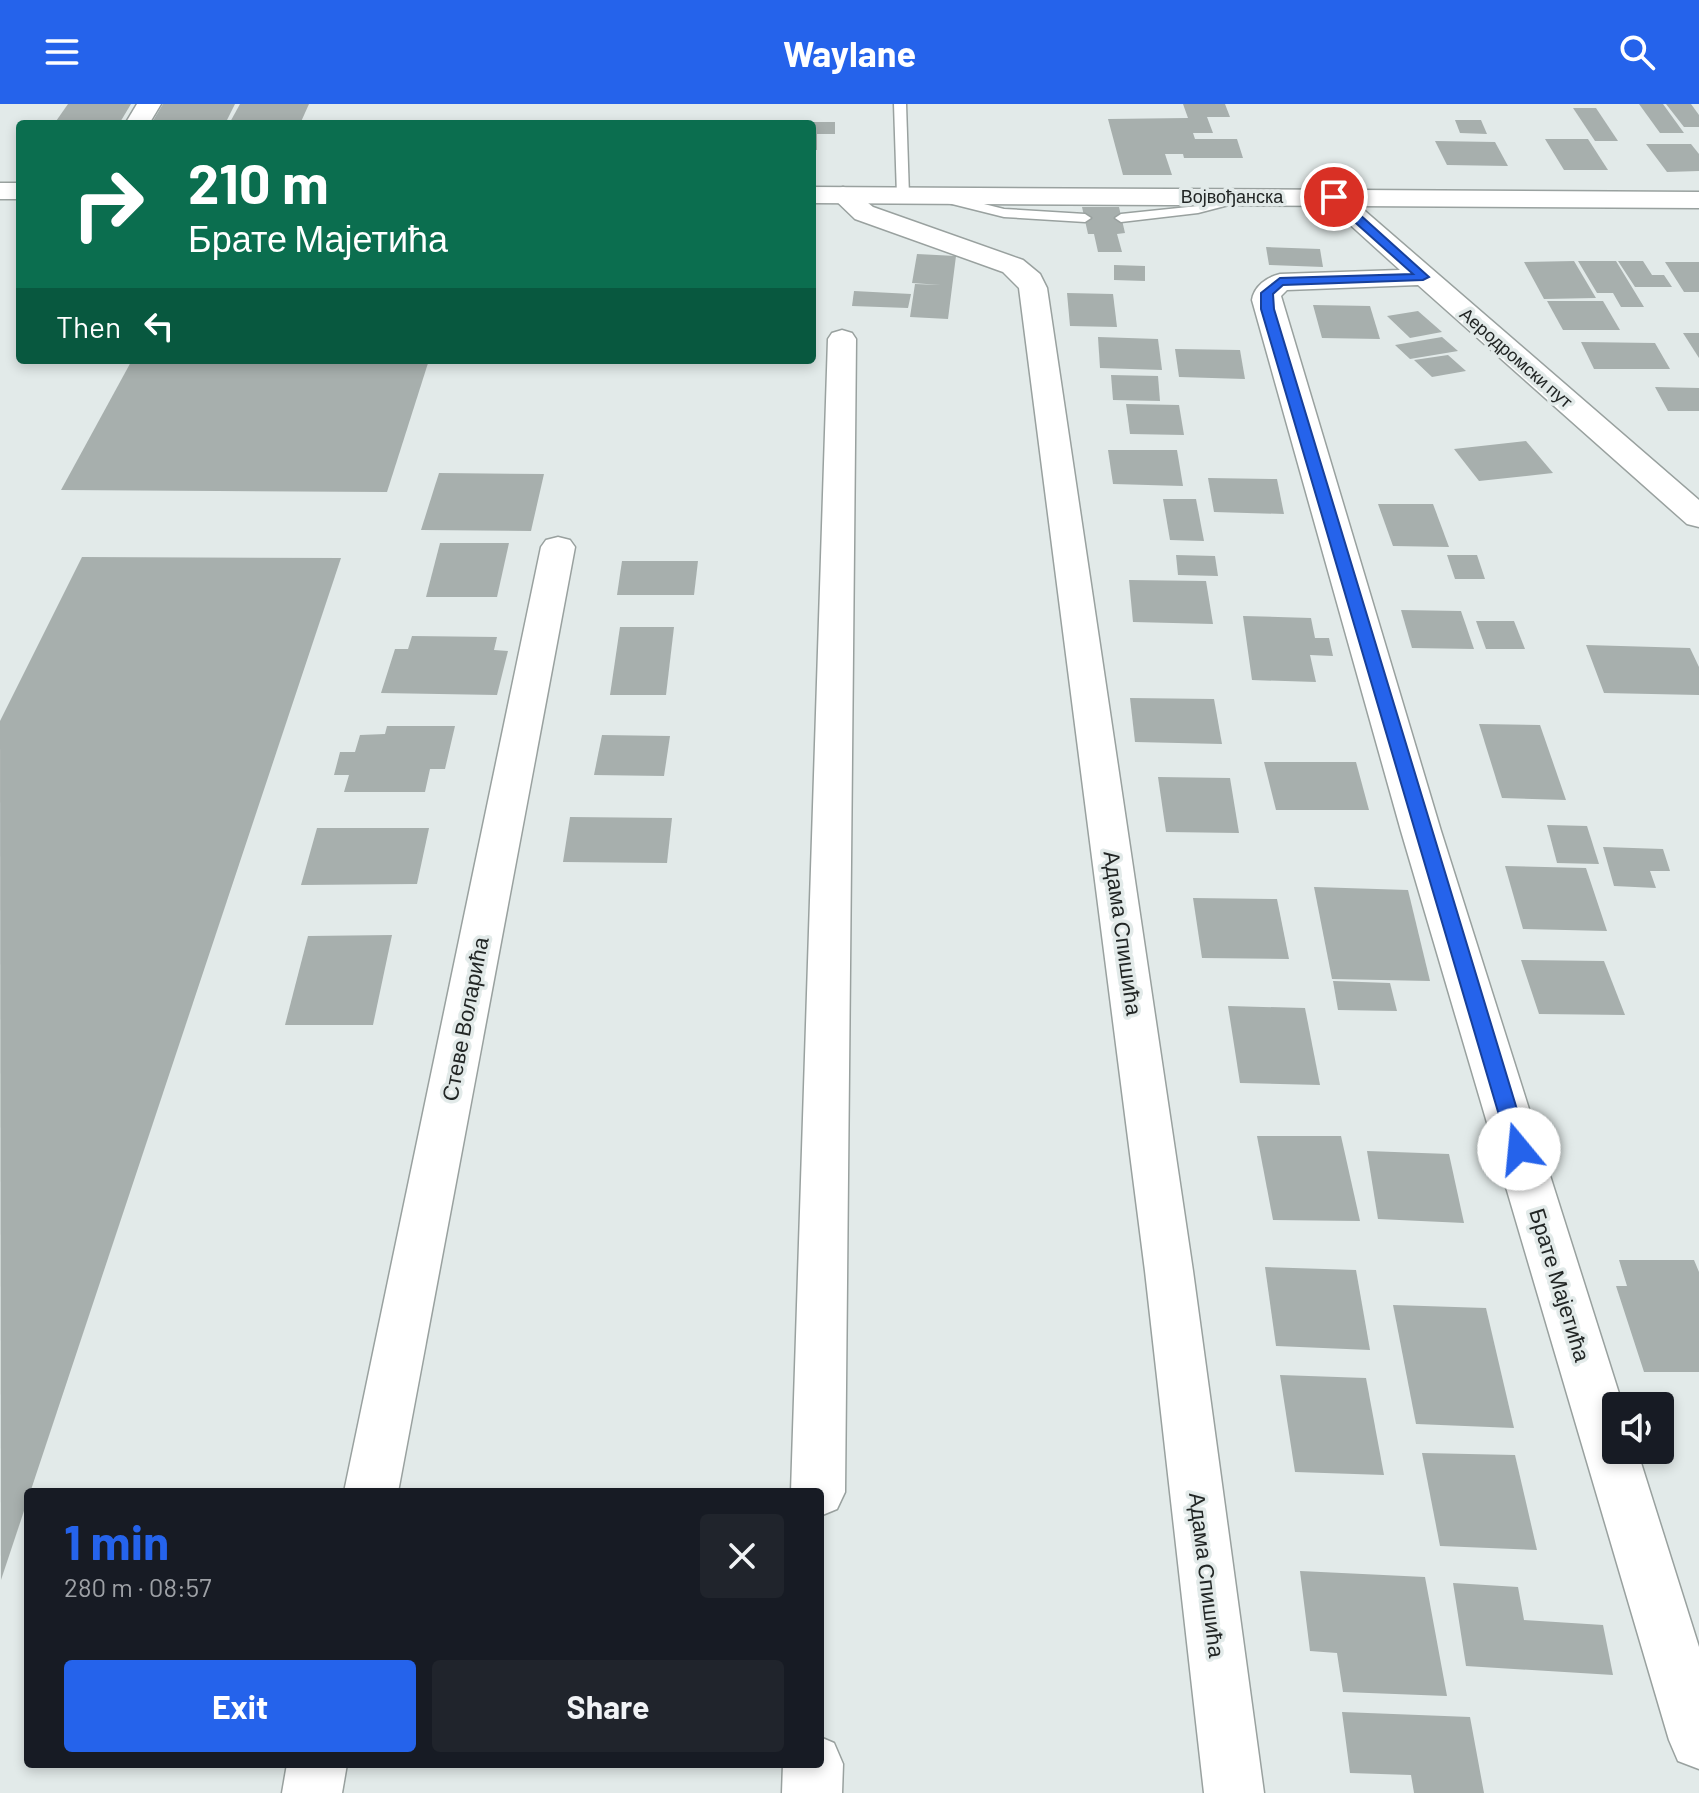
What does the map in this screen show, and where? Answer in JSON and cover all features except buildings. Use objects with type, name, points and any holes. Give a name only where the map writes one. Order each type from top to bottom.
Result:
[{"type":"main road","name":"Војвођанска","points":[[828,195],[1699,200]]},
{"type":"street","name":"Адама Спишића","points":[[828,195],[864,213],[1013,266],[1030,280],[1033,288],[1167,1255],[1234,1793]]},
{"type":"street","name":"Аеродромски пут","points":[[1334,197],[1699,517]]},
{"type":"street","name":"Брате Мајетића","points":[[1423,277],[1280,282],[1267,293],[1268,309],[1421,831],[1699,1740]]},
{"type":"street","points":[[818,1488],[842,339]]},
{"type":"street","name":"Стеве Воларића","points":[[372,1488],[558,547]]},
{"type":"street","points":[[312,1793],[316,1768]]},
{"type":"street","points":[[812,1793],[813,1768]]},
{"type":"lane","points":[[900,104],[903,196]]},
{"type":"lane","points":[[936,196],[1004,213],[1085,218]]},
{"type":"lane","points":[[1121,218],[1182,214],[1244,197]]},
{"type":"route","points":[[1334,197],[1423,277],[1280,282],[1271,287],[1266,300],[1421,831],[1519,1149]]}]
